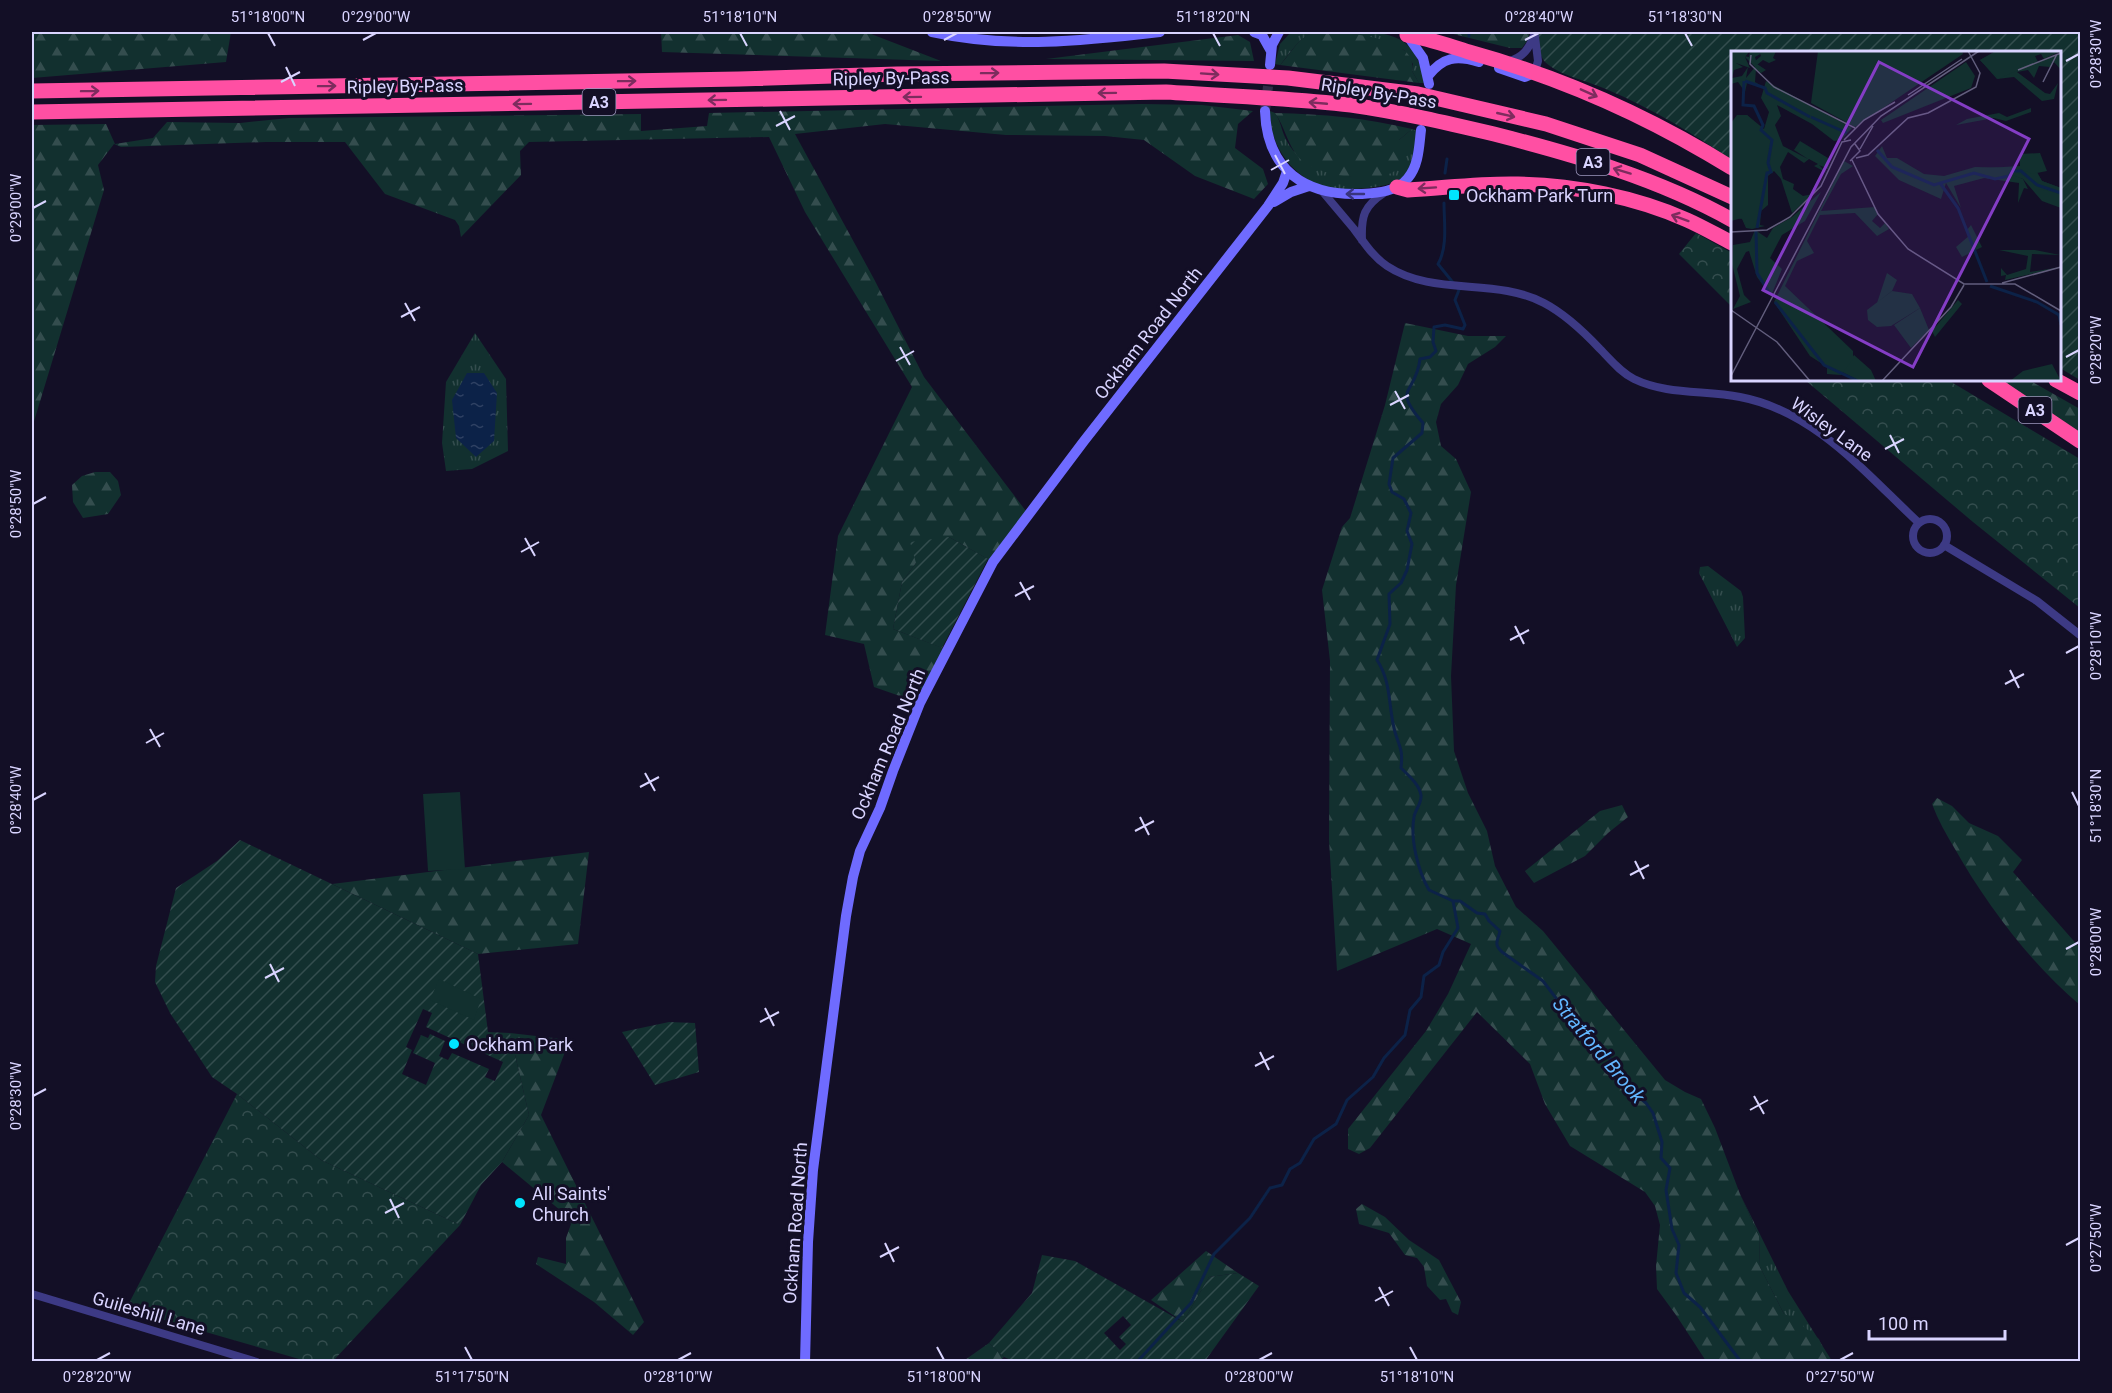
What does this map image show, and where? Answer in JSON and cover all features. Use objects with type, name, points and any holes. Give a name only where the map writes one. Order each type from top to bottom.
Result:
[{"type":"highway","points":[[1404,33],[1535,71],[1628,110],[1731,167]]},
{"type":"highway","name":"Ripley By-Pass","points":[[32,91],[1164,71],[1288,78],[1354,85],[1425,85],[1449,101],[1546,124],[1640,155],[1731,197]]},
{"type":"highway","name":"Ripley By-Pass","points":[[32,112],[1166,92],[1350,105],[1419,123],[1448,123],[1537,145],[1634,175],[1678,193],[1731,220]]},
{"type":"highway","name":"A3","points":[[1392,189],[1516,184],[1560,186],[1628,200],[1686,220],[1731,242]]},
{"type":"highway","name":"A3","points":[[1990,381],[2080,441]]},
{"type":"highway","name":"A3","points":[[2058,381],[2080,393]]},
{"type":"main road","points":[[932,32],[1017,43],[1067,42],[1160,32]]},
{"type":"main road","points":[[1254,32],[1262,35],[1271,51]]},
{"type":"main road","points":[[1270,65],[1271,51],[1280,32]]},
{"type":"main road","points":[[1404,33],[1423,58],[1425,85]]},
{"type":"main road","points":[[1425,85],[1438,64],[1458,58],[1494,66],[1526,77],[1535,71]]},
{"type":"main road","points":[[1265,111],[1270,142],[1287,171],[1309,186],[1322,191],[1347,194],[1392,189],[1410,177],[1415,167],[1419,123]]},
{"type":"main road","name":"Ockham Road North","points":[[805,1362],[808,1242],[813,1170],[846,916],[862,845],[880,808],[920,703],[993,562],[1084,441],[1276,196],[1287,171]]},
{"type":"main road","name":"Ockham Road North","points":[[1268,206],[1291,192],[1309,186]]},
{"type":"street","points":[[1506,62],[1525,54],[1535,32]]},
{"type":"street","points":[[1535,32],[1538,61],[1535,71]]},
{"type":"street","points":[[1362,240],[1364,213],[1372,201],[1392,189]]},
{"type":"street","name":"Wisley Lane","points":[[1322,191],[1375,256],[1387,266],[1410,277],[1433,283],[1510,290],[1545,303],[1569,319],[1624,373],[1644,383],[1662,389],[1741,397],[1777,408],[1804,422],[1853,460],[1918,523]]},
{"type":"street","points":[[1934,519],[1943,525],[1947,534],[1944,545],[1933,553],[1920,550],[1913,537],[1918,523],[1934,519]]},
{"type":"street","points":[[1944,545],[2037,601],[2080,635]]},
{"type":"street","name":"Guileshill Lane","points":[[32,1294],[257,1362]]},
{"type":"green space","points":[[32,32],[231,32],[226,62],[32,78]]},
{"type":"green space","points":[[661,32],[866,32],[941,61],[662,52]]},
{"type":"green space","points":[[1291,32],[1316,32],[1300,41],[1280,65],[1275,64],[1280,44]]},
{"type":"green space","points":[[1316,32],[1359,35],[1391,43],[1404,50],[1411,59],[1412,71],[1419,83],[1280,65],[1304,37]]},
{"type":"green space","points":[[1327,32],[1377,33],[1403,41],[1420,64],[1424,83],[1419,83],[1412,71],[1413,64],[1404,50],[1358,35]]},
{"type":"green space","points":[[1445,32],[1529,32],[1529,38],[1522,48],[1510,48]]},
{"type":"green space","points":[[1538,32],[2080,32],[2080,380],[2061,369],[2061,51],[1731,51],[1731,159],[1656,113],[1551,67],[1541,56]]},
{"type":"green space","points":[[1238,35],[1250,42],[1254,61],[1046,59]]},
{"type":"green space","points":[[1142,104],[1202,105],[1253,111],[1238,124],[1235,148],[1263,169],[1268,184],[1254,199],[1195,176],[1144,140],[1105,136],[1006,135],[885,124],[795,134],[924,377],[1029,515],[993,562],[949,537],[916,563],[902,582],[893,629],[948,650],[920,703],[874,687],[864,644],[825,635],[838,536],[912,387],[805,212],[769,137],[529,142],[520,151],[521,175],[461,237],[455,220],[385,194],[345,142],[121,147],[114,144],[98,165],[104,190],[32,428],[32,125],[106,124],[115,144],[153,138],[167,122],[240,123],[289,118],[641,114],[641,131],[707,126],[709,113]]},
{"type":"green space","points":[[1270,111],[1277,116],[1289,145],[1296,154],[1323,170],[1355,177],[1412,129],[1418,131],[1411,167],[1401,179],[1379,186],[1342,189],[1314,183],[1303,177],[1285,159],[1274,136]]},
{"type":"green space","points":[[1275,113],[1344,117],[1412,129],[1399,140],[1406,158],[1394,171],[1379,176],[1342,176],[1317,169],[1307,164],[1295,153]]},
{"type":"green space","points":[[1696,233],[1731,252],[1731,306],[1679,254]]},
{"type":"green space","points":[[1405,323],[1468,336],[1506,336],[1495,347],[1468,364],[1458,385],[1441,404],[1436,422],[1441,446],[1456,459],[1471,492],[1456,585],[1451,676],[1454,751],[1468,793],[1487,831],[1495,866],[1516,907],[1543,931],[1665,1080],[1701,1099],[1759,1236],[1760,1267],[1784,1314],[1792,1317],[1819,1339],[1828,1361],[1706,1361],[1657,1289],[1656,1266],[1660,1225],[1655,1206],[1645,1192],[1570,1146],[1545,1104],[1530,1064],[1477,1012],[1370,1148],[1359,1154],[1348,1149],[1348,1129],[1426,1031],[1448,994],[1471,944],[1437,929],[1337,971],[1329,840],[1330,661],[1322,590],[1342,527],[1350,518],[1385,405]]},
{"type":"green space","points":[[475,333],[506,379],[508,451],[472,469],[446,471],[442,443],[446,382]]},
{"type":"green space","points":[[1806,381],[1950,381],[2080,459],[2080,608],[1973,522]]},
{"type":"green space","points":[[2002,381],[2031,381],[2080,409],[2080,433]]},
{"type":"green space","points":[[95,472],[110,472],[118,481],[121,495],[108,514],[83,518],[73,502],[72,485],[82,476]]},
{"type":"green space","points":[[949,537],[988,559],[942,648],[893,629],[902,582],[916,563],[910,542]]},
{"type":"green space","points":[[1708,566],[1741,591],[1745,638],[1737,647],[1699,573],[1700,567]]},
{"type":"green space","points":[[460,792],[465,869],[428,871],[423,794]]},
{"type":"green space","points":[[1937,798],[1952,806],[1969,823],[1998,836],[2022,860],[2013,872],[2080,948],[2080,1005],[2028,953],[1981,891],[1937,816],[1932,804]]},
{"type":"green space","points":[[1622,805],[1628,817],[1585,856],[1534,883],[1525,871],[1600,811]]},
{"type":"green space","points":[[240,840],[478,954],[488,1032],[510,1033],[529,1115],[502,1162],[481,1185],[460,1225],[321,1160],[212,1077],[170,1013],[155,982],[156,966],[176,888],[217,861]],"holes":[[[423,1009],[432,1013],[426,1027],[503,1062],[495,1081],[485,1077],[489,1069],[452,1053],[448,1060],[439,1056],[445,1041],[430,1034],[428,1038],[421,1035],[413,1053],[435,1063],[426,1085],[402,1074],[412,1050],[406,1047]]]},
{"type":"green space","points":[[589,852],[578,944],[478,954],[332,884]]},
{"type":"green space","points":[[439,979],[481,999],[474,1020],[430,1000]]},
{"type":"green space","points":[[669,1022],[695,1023],[699,1072],[655,1085],[622,1032]]},
{"type":"green space","points":[[510,1033],[562,1039],[565,1052],[541,1115],[644,1322],[633,1335],[594,1302],[536,1264],[538,1257],[566,1264],[566,1238],[571,1224],[566,1215],[502,1162],[529,1115]]},
{"type":"green space","points":[[237,1094],[321,1160],[460,1225],[333,1361],[306,1361],[126,1309]]},
{"type":"green space","points":[[1740,1194],[1788,1291],[1832,1361],[1786,1361],[1784,1314],[1760,1267],[1759,1236]]},
{"type":"green space","points":[[1362,1204],[1385,1217],[1409,1240],[1439,1260],[1461,1302],[1458,1315],[1452,1312],[1446,1299],[1440,1300],[1427,1286],[1424,1267],[1417,1258],[1405,1255],[1389,1233],[1359,1224],[1356,1209]]},
{"type":"green space","points":[[1206,1251],[1238,1273],[1209,1277],[1183,1322],[1151,1300]]},
{"type":"green space","points":[[1042,1255],[1075,1261],[1183,1322],[1209,1277],[1238,1273],[1259,1286],[1205,1361],[1013,1361],[1004,1357],[989,1343],[1032,1293]],"holes":[[[1123,1316],[1131,1325],[1119,1337],[1126,1344],[1120,1350],[1104,1333]]]},
{"type":"green space","points":[[989,1343],[1004,1357],[1000,1361],[962,1362]]},
{"type":"water","points":[[467,373],[484,373],[497,393],[494,441],[476,457],[456,438],[452,400]]},
{"type":"waterway","name":"Stratford Brook","points":[[1445,173],[1447,159]]},
{"type":"waterway","name":"Stratford Brook","points":[[1444,203],[1444,242],[1438,264],[1459,290],[1455,300],[1465,325],[1463,329],[1445,325],[1434,327],[1433,342],[1436,351],[1430,357],[1420,359],[1418,371],[1408,391],[1408,402],[1423,423],[1422,433],[1393,458],[1389,484],[1392,492],[1404,499],[1411,513],[1407,531],[1412,544],[1407,570],[1401,583],[1389,594],[1390,624],[1377,660],[1385,677],[1401,753],[1401,768],[1416,783],[1421,795],[1413,826],[1418,864],[1429,890],[1453,901],[1460,901],[1477,913],[1485,914],[1500,931],[1497,942],[1499,949],[1543,981],[1594,1048],[1613,1061],[1622,1083],[1646,1103],[1653,1113],[1662,1142],[1661,1158],[1670,1168],[1666,1190],[1672,1229],[1679,1245],[1676,1273],[1684,1293],[1700,1307],[1741,1362]]},
{"type":"waterway","points":[[1137,1362],[1191,1303],[1214,1254],[1250,1218],[1270,1188],[1282,1185],[1290,1169],[1300,1163],[1314,1139],[1336,1124],[1347,1100],[1373,1077],[1384,1058],[1405,1035],[1410,1010],[1421,997],[1424,976],[1439,965],[1443,952],[1458,928],[1453,901]]},
{"type":"tunnel","points":[[1265,111],[1270,70]]},
{"type":"place","name":"Ockham Park Turn","points":[[1454,195]]},
{"type":"place","name":"Ockham Park","points":[[454,1044]]},
{"type":"place","name":"All Saints' Church","points":[[520,1203]]}]
